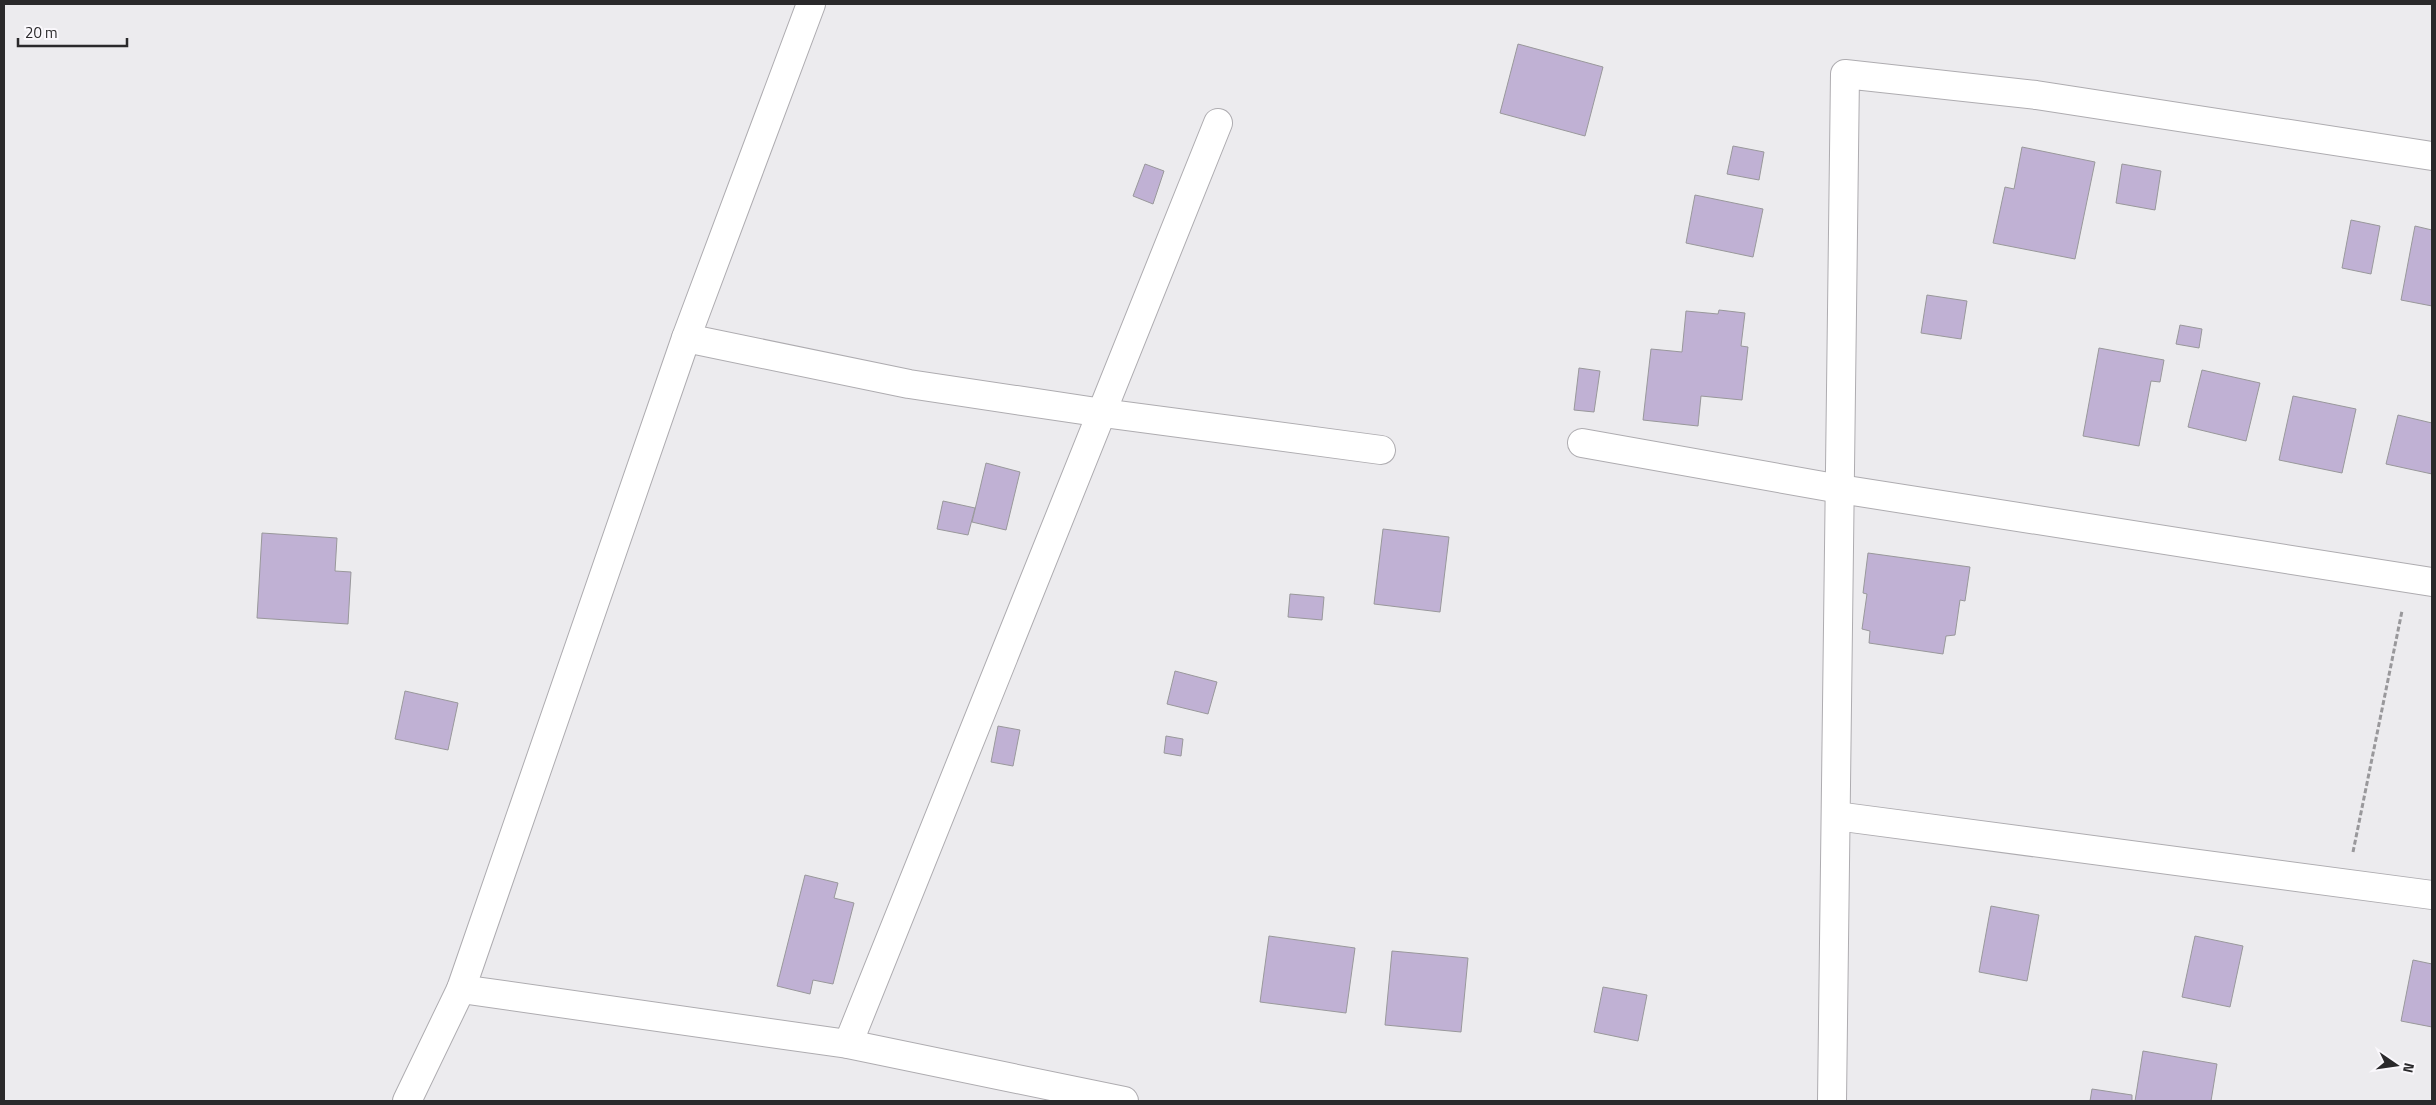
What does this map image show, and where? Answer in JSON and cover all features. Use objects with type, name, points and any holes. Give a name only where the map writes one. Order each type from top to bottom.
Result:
[{"type":"street","points":[[407,1101],[462,989],[686,338],[811,4]]},
{"type":"street","points":[[1832,1101],[1845,74],[2036,96],[2432,156]]},
{"type":"street","points":[[848,1044],[1103,414],[1218,123]]},
{"type":"street","points":[[686,338],[909,384],[1103,414],[1380,450]]},
{"type":"street","points":[[1582,443],[1840,489],[2421,580]]},
{"type":"street","points":[[1836,816],[2432,895]]},
{"type":"street","points":[[462,989],[848,1044],[1124,1101]]},
{"type":"path","points":[[2347,884],[2421,580]]},
{"type":"building","points":[[1518,44],[1603,67],[1585,136],[1500,113]]},
{"type":"building","points":[[1733,146],[1764,152],[1759,180],[1727,174]]},
{"type":"building","points":[[2022,147],[2095,162],[2075,259],[1993,243],[2005,187],[2014,189]]},
{"type":"building","points":[[1145,164],[1164,171],[1153,204],[1133,196]]},
{"type":"building","points":[[2122,164],[2161,171],[2155,210],[2116,203]]},
{"type":"building","points":[[1695,195],[1763,209],[1753,257],[1686,243]]},
{"type":"building","points":[[2351,220],[2380,226],[2371,274],[2342,268]]},
{"type":"building","points":[[2415,226],[2432,230],[2432,306],[2401,300]]},
{"type":"building","points":[[1927,295],[1967,301],[1961,339],[1921,333]]},
{"type":"building","points":[[1719,310],[1745,313],[1741,346],[1748,347],[1742,400],[1701,396],[1698,426],[1643,420],[1651,349],[1682,352],[1686,311],[1718,314]]},
{"type":"building","points":[[2180,325],[2202,329],[2199,348],[2176,344]]},
{"type":"building","points":[[2099,348],[2164,360],[2160,382],[2151,381],[2139,446],[2083,436]]},
{"type":"building","points":[[1579,368],[1600,371],[1594,412],[1574,410]]},
{"type":"building","points":[[2202,370],[2260,383],[2246,441],[2188,427]]},
{"type":"building","points":[[2293,396],[2356,409],[2342,473],[2279,460]]},
{"type":"building","points":[[2398,415],[2432,423],[2432,474],[2386,464]]},
{"type":"building","points":[[986,463],[1020,472],[1006,530],[972,522]]},
{"type":"building","points":[[943,501],[975,508],[968,535],[937,529]]},
{"type":"building","points":[[1383,529],[1449,537],[1440,612],[1374,604]]},
{"type":"building","points":[[262,533],[337,538],[335,571],[351,572],[348,624],[257,618]]},
{"type":"building","points":[[1868,553],[1970,567],[1965,601],[1960,600],[1955,635],[1946,636],[1943,654],[1869,643],[1870,631],[1862,629],[1867,594],[1863,593]]},
{"type":"building","points":[[1290,594],[1324,597],[1322,620],[1288,617]]},
{"type":"building","points":[[1175,671],[1217,682],[1208,714],[1167,704]]},
{"type":"building","points":[[405,691],[458,703],[448,750],[395,739]]},
{"type":"building","points":[[998,726],[1020,730],[1013,766],[991,762]]},
{"type":"building","points":[[1166,736],[1183,739],[1181,756],[1164,753]]},
{"type":"building","points":[[805,875],[838,883],[834,898],[854,903],[833,984],[813,980],[810,994],[777,986]]},
{"type":"building","points":[[1991,906],[2039,915],[2027,981],[1979,972]]},
{"type":"building","points":[[1269,936],[1355,948],[1346,1013],[1260,1002]]},
{"type":"building","points":[[2195,936],[2243,946],[2230,1007],[2182,997]]},
{"type":"building","points":[[1392,951],[1468,958],[1461,1032],[1385,1025]]},
{"type":"building","points":[[2413,960],[2432,964],[2432,1027],[2401,1021]]},
{"type":"building","points":[[1603,987],[1647,995],[1638,1041],[1594,1032]]},
{"type":"building","points":[[2143,1051],[2217,1064],[2211,1101],[2135,1101]]},
{"type":"building","points":[[2092,1089],[2132,1095],[2132,1101],[2090,1101]]}]
